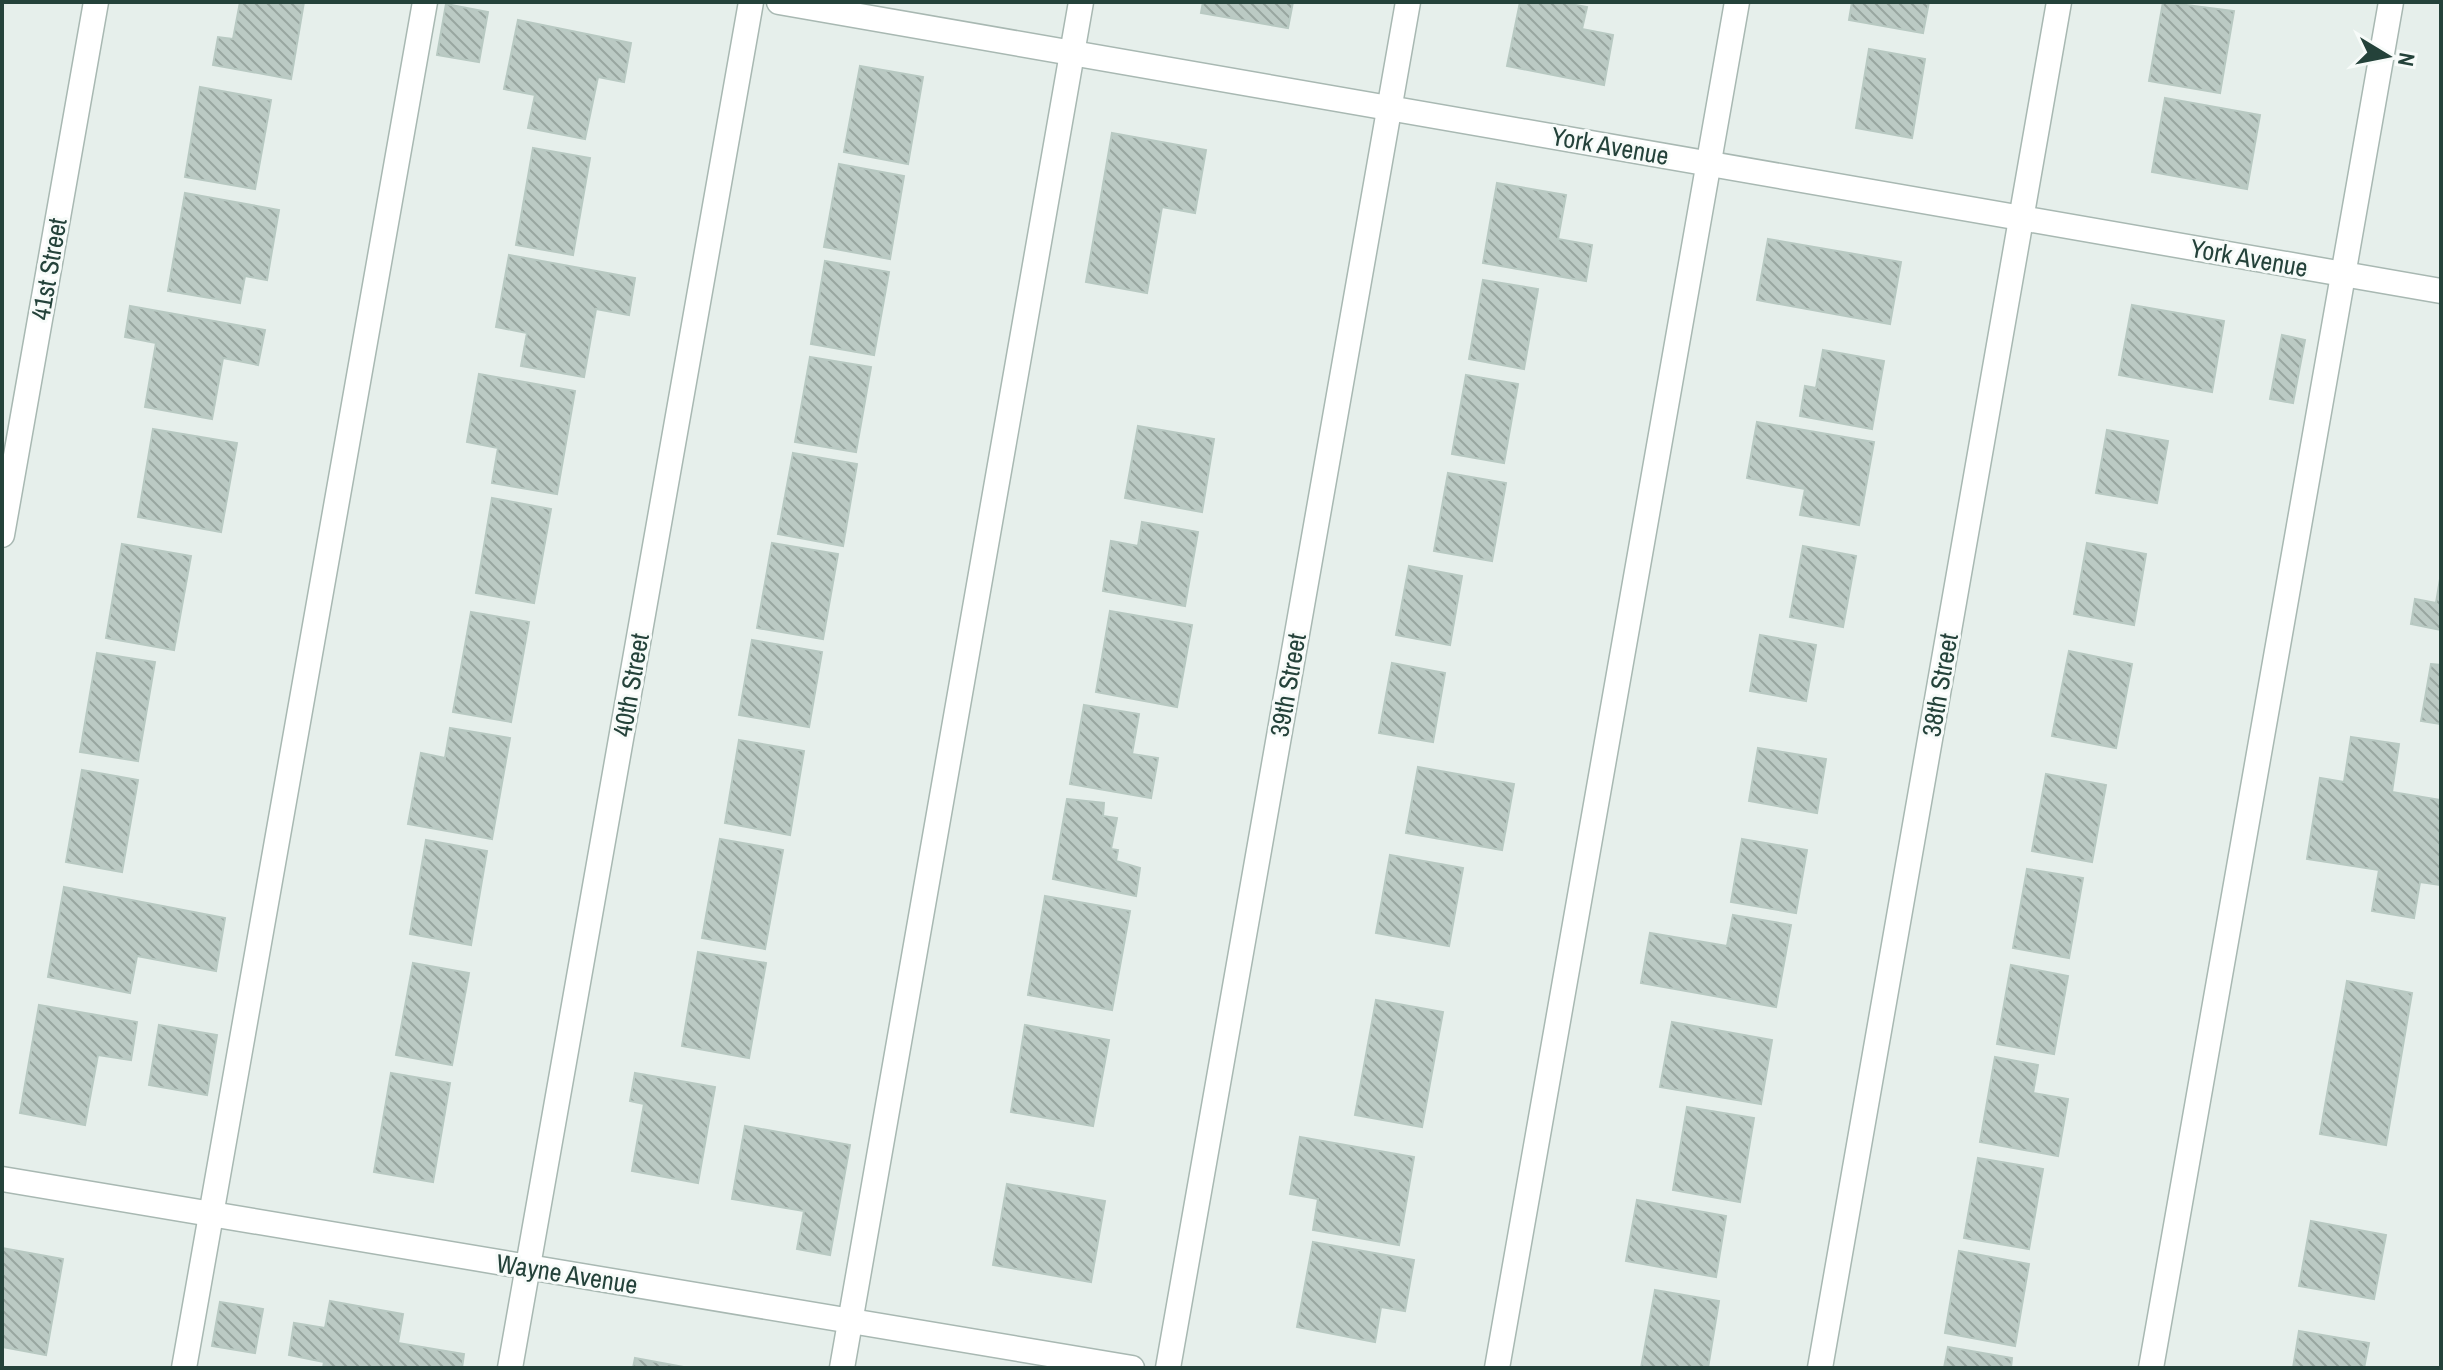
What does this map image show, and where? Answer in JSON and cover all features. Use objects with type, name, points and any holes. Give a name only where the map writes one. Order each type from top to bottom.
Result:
[{"type":"street","name":"41st Street","points":[[2,535],[96,2]]},
{"type":"street","points":[[184,1368],[425,2]]},
{"type":"street","name":"40th Street","points":[[510,1368],[751,2]]},
{"type":"street","name":"York Avenue","points":[[779,2],[2441,291]]},
{"type":"street","points":[[842,1368],[1081,2]]},
{"type":"street","name":"39th Street","points":[[1168,1368],[1408,2]]},
{"type":"street","points":[[1497,1368],[1737,2]]},
{"type":"street","name":"38th Street","points":[[1820,1368],[2059,2]]},
{"type":"street","points":[[2151,1368],[2391,2]]},
{"type":"street","name":"Wayne Avenue","points":[[2,1179],[1132,1368]]},
{"type":"building","points":[[240,2],[304,2],[291,79],[213,65],[218,37],[233,39]]},
{"type":"building","points":[[1203,2],[1293,2],[1288,28],[1201,13]]},
{"type":"building","points":[[1520,2],[1560,2],[1587,7],[1582,29],[1613,35],[1604,85],[1507,66]]},
{"type":"building","points":[[1852,2],[1929,2],[1923,33],[1849,20]]},
{"type":"building","points":[[2163,2],[2234,11],[2220,93],[2149,81]]},
{"type":"building","points":[[446,4],[488,12],[479,62],[437,55]]},
{"type":"building","points":[[518,20],[631,43],[624,82],[598,77],[585,139],[528,128],[535,95],[504,89]]},
{"type":"building","points":[[1869,49],[1925,59],[1912,138],[1856,128]]},
{"type":"building","points":[[860,66],[923,77],[908,164],[844,152]]},
{"type":"building","points":[[200,87],[271,100],[255,189],[185,177]]},
{"type":"building","points":[[2165,98],[2260,115],[2247,189],[2152,172]]},
{"type":"building","points":[[1112,133],[1206,150],[1195,213],[1162,207],[1147,293],[1086,282]]},
{"type":"building","points":[[533,148],[590,158],[573,255],[516,245]]},
{"type":"building","points":[[839,164],[904,176],[890,259],[824,247]]},
{"type":"building","points":[[1497,183],[1566,195],[1558,239],[1592,245],[1586,281],[1483,263]]},
{"type":"building","points":[[185,193],[279,210],[267,280],[245,276],[240,303],[168,291]]},
{"type":"building","points":[[1768,239],[1901,262],[1890,324],[1757,300]]},
{"type":"building","points":[[509,255],[635,278],[629,315],[596,309],[584,377],[521,366],[527,333],[496,327]]},
{"type":"building","points":[[825,261],[889,272],[874,355],[811,344]]},
{"type":"building","points":[[1483,280],[1538,289],[1524,369],[1469,359]]},
{"type":"building","points":[[2132,305],[2224,321],[2212,392],[2119,375]]},
{"type":"building","points":[[130,306],[265,330],[258,365],[223,358],[212,419],[145,407],[156,343],[125,337]]},
{"type":"building","points":[[2282,335],[2305,340],[2293,403],[2270,399]]},
{"type":"building","points":[[1823,350],[1884,361],[1872,429],[1800,416],[1805,386],[1816,388]]},
{"type":"building","points":[[810,357],[871,367],[856,452],[795,442]]},
{"type":"building","points":[[479,374],[575,391],[557,494],[492,483],[498,448],[467,442]]},
{"type":"building","points":[[1466,375],[1518,384],[1504,463],[1452,454]]},
{"type":"building","points":[[1757,422],[1874,442],[1859,525],[1800,515],[1805,489],[1747,478]]},
{"type":"building","points":[[1138,426],[1214,439],[1202,512],[1125,498]]},
{"type":"building","points":[[153,429],[237,443],[221,532],[138,517]]},
{"type":"building","points":[[2107,430],[2168,441],[2157,503],[2096,493]]},
{"type":"building","points":[[793,453],[857,464],[843,546],[778,534]]},
{"type":"building","points":[[1448,473],[1506,483],[1492,561],[1434,551]]},
{"type":"building","points":[[492,498],[551,509],[534,603],[476,593]]},
{"type":"building","points":[[1142,522],[1198,532],[1185,606],[1103,591],[1111,541],[1138,546]]},
{"type":"building","points":[[772,543],[838,554],[823,639],[757,628]]},
{"type":"building","points":[[2087,543],[2146,554],[2134,625],[2074,614]]},
{"type":"building","points":[[122,544],[191,556],[174,650],[106,638]]},
{"type":"building","points":[[1803,546],[1856,556],[1843,627],[1790,617]]},
{"type":"building","points":[[1409,566],[1462,576],[1450,645],[1396,635]]},
{"type":"building","points":[[2441,573],[2441,630],[2411,624],[2415,599],[2436,603]]},
{"type":"building","points":[[1110,611],[1192,625],[1177,707],[1096,692]]},
{"type":"building","points":[[471,612],[529,622],[511,722],[453,712]]},
{"type":"building","points":[[1760,635],[1816,645],[1806,701],[1750,691]]},
{"type":"building","points":[[752,640],[822,652],[809,727],[739,715]]},
{"type":"building","points":[[2069,651],[2132,664],[2116,748],[2052,736]]},
{"type":"building","points":[[97,653],[155,662],[138,761],[80,752]]},
{"type":"building","points":[[1392,663],[1445,673],[1433,742],[1379,733]]},
{"type":"building","points":[[2431,664],[2441,665],[2441,724],[2421,721]]},
{"type":"building","points":[[1084,705],[1139,714],[1132,754],[1158,758],[1151,798],[1070,784]]},
{"type":"building","points":[[450,728],[510,738],[492,839],[408,824],[421,753],[445,758]]},
{"type":"building","points":[[2351,737],[2399,744],[2392,792],[2441,800],[2441,885],[2420,882],[2414,918],[2372,911],[2379,870],[2307,859],[2320,778],[2344,782]]},
{"type":"building","points":[[739,740],[804,751],[790,835],[725,823]]},
{"type":"building","points":[[1758,748],[1826,759],[1817,813],[1749,801]]},
{"type":"building","points":[[1418,767],[1514,784],[1502,850],[1406,833]]},
{"type":"building","points":[[82,770],[138,780],[122,872],[66,862]]},
{"type":"building","points":[[2046,774],[2106,785],[2092,862],[2032,851]]},
{"type":"building","points":[[1067,799],[1104,803],[1103,816],[1117,818],[1111,849],[1118,850],[1116,861],[1140,868],[1136,896],[1053,879]]},
{"type":"building","points":[[720,839],[783,850],[765,949],[702,938]]},
{"type":"building","points":[[1742,839],[1807,850],[1796,913],[1731,902]]},
{"type":"building","points":[[426,840],[487,851],[471,945],[410,934]]},
{"type":"building","points":[[1390,855],[1463,868],[1449,946],[1376,933]]},
{"type":"building","points":[[2027,869],[2083,878],[2069,958],[2013,948]]},
{"type":"building","points":[[64,887],[225,918],[216,971],[137,956],[130,993],[48,977]]},
{"type":"building","points":[[1045,896],[1130,911],[1112,1010],[1028,995]]},
{"type":"building","points":[[1733,915],[1791,925],[1776,1007],[1641,983],[1650,933],[1727,946]]},
{"type":"building","points":[[698,952],[766,963],[749,1058],[682,1046]]},
{"type":"building","points":[[413,963],[469,973],[452,1065],[396,1055]]},
{"type":"building","points":[[2011,965],[2068,976],[2054,1054],[1997,1044]]},
{"type":"building","points":[[2347,981],[2412,993],[2386,1145],[2320,1134]]},
{"type":"building","points":[[1376,1000],[1443,1012],[1422,1127],[1355,1115]]},
{"type":"building","points":[[39,1005],[137,1022],[131,1060],[98,1055],[85,1125],[20,1113]]},
{"type":"building","points":[[1672,1022],[1772,1040],[1761,1104],[1660,1087]]},
{"type":"building","points":[[159,1025],[217,1035],[207,1095],[149,1085]]},
{"type":"building","points":[[1025,1025],[1109,1040],[1093,1126],[1011,1112]]},
{"type":"building","points":[[1995,1057],[2038,1065],[2033,1093],[2068,1099],[2058,1156],[1980,1142]]},
{"type":"building","points":[[391,1073],[450,1083],[433,1182],[374,1172]]},
{"type":"building","points":[[635,1073],[715,1087],[698,1183],[632,1171],[644,1104],[630,1101]]},
{"type":"building","points":[[1687,1107],[1754,1118],[1740,1202],[1673,1190]]},
{"type":"building","points":[[745,1126],[850,1145],[830,1255],[797,1249],[804,1211],[732,1199]]},
{"type":"building","points":[[1300,1137],[1414,1157],[1399,1245],[1313,1230],[1318,1199],[1290,1194]]},
{"type":"building","points":[[1978,1158],[2043,1169],[2029,1249],[1964,1238]]},
{"type":"building","points":[[1007,1184],[1105,1201],[1091,1282],[993,1265]]},
{"type":"building","points":[[1637,1200],[1726,1216],[1716,1277],[1626,1261]]},
{"type":"building","points":[[2311,1221],[2386,1235],[2374,1299],[2299,1286]]},
{"type":"building","points":[[1313,1242],[1414,1260],[1405,1311],[1381,1307],[1375,1342],[1297,1327]]},
{"type":"building","points":[[2,1248],[63,1259],[46,1355],[2,1347]]},
{"type":"building","points":[[1959,1251],[2029,1264],[2015,1346],[1945,1333]]},
{"type":"building","points":[[1655,1290],[1719,1301],[1708,1368],[1641,1368]]},
{"type":"building","points":[[330,1301],[403,1314],[398,1343],[464,1354],[462,1368],[323,1368],[324,1362],[289,1355],[294,1323],[325,1328]]},
{"type":"building","points":[[220,1302],[263,1309],[255,1353],[212,1346]]},
{"type":"building","points":[[2299,1331],[2369,1343],[2364,1368],[2293,1368]]},
{"type":"building","points":[[1948,1347],[2012,1358],[2011,1368],[1944,1368]]},
{"type":"building","points":[[635,1358],[689,1368],[633,1368]]}]
